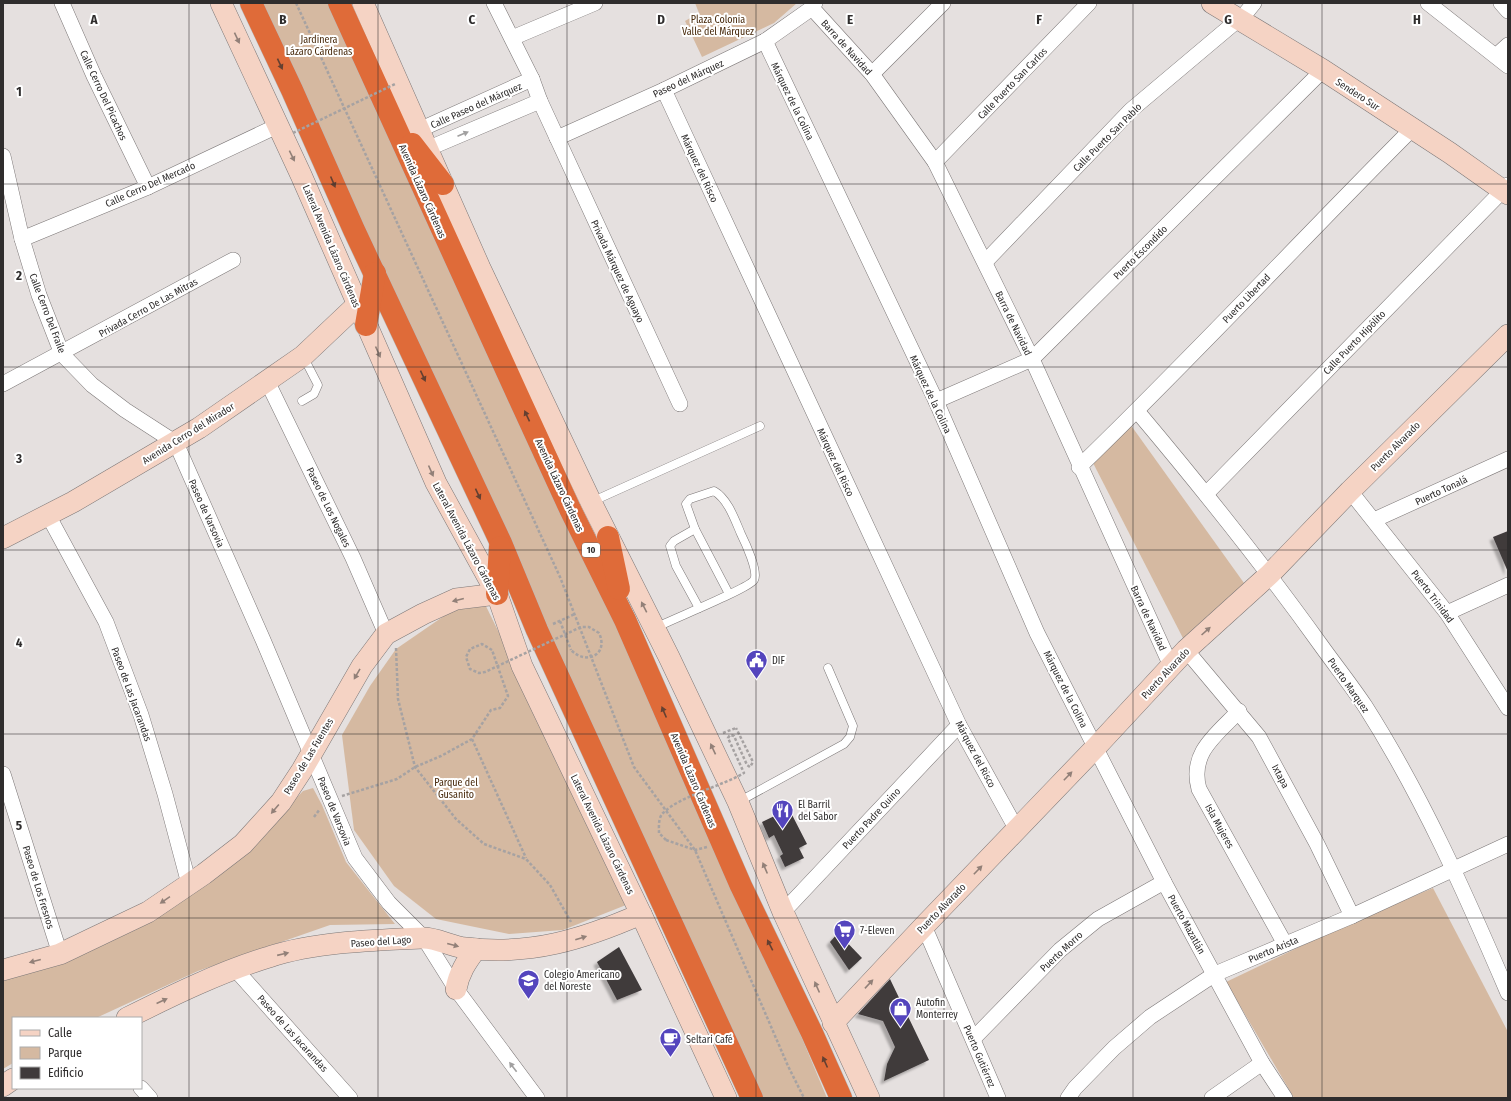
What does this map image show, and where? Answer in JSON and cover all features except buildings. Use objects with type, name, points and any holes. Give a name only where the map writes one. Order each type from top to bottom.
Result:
[{"type":"highway","points":[[251,3],[292,90],[354,230],[501,543],[537,630],[752,1098]]},
{"type":"highway","name":"Avenida Lázaro Cárdenas","points":[[339,3],[388,92],[564,495],[625,620],[710,820],[812,1033],[841,1098]]},
{"type":"highway","points":[[388,92],[391,119],[443,184]]},
{"type":"highway","points":[[366,325],[375,273]]},
{"type":"highway","points":[[608,537],[625,620]]},
{"type":"highway","points":[[497,594],[501,543]]},
{"type":"street","name":"Calle Cerro Del Picachos","points":[[62,3],[94,76],[148,187]]},
{"type":"street","name":"Lateral Avenida Lázaro Cárdenas","points":[[220,3],[285,129],[301,175],[436,483],[497,594],[522,666],[641,914],[726,1098]]},
{"type":"street","points":[[362,3],[480,268],[591,502],[655,628],[738,802],[783,912],[833,1023],[869,1098]]},
{"type":"street","points":[[494,3],[512,38],[595,3]]},
{"type":"street","points":[[872,74],[943,3]]},
{"type":"street","name":"Calle Puerto San Carlos","points":[[935,162],[1089,3]]},
{"type":"street","name":"Sendero Sur","points":[[1212,3],[1323,70],[1506,190]]},
{"type":"street","name":"Calle Puerto San Pablo","points":[[985,262],[1132,110],[1238,20],[1254,3]]},
{"type":"street","points":[[1428,3],[1508,66]]},
{"type":"street","name":"Barra de Navidad","points":[[814,5],[872,74],[935,162],[1032,359],[1079,467],[1171,666]]},
{"type":"street","name":"Paseo del Márquez","points":[[557,138],[664,90],[765,41],[814,5]]},
{"type":"street","name":"Privada Márquez de Aguayo","points":[[512,38],[680,404]]},
{"type":"street","name":"Márquez de la Colina","points":[[765,41],[936,401],[1037,633],[1096,747]]},
{"type":"street","points":[[1496,56],[1508,44]]},
{"type":"street","name":"Puerto Escondido","points":[[936,401],[1032,359],[1323,70]]},
{"type":"street","name":"Calle Paseo del Márquez","points":[[419,130],[532,80]]},
{"type":"street","name":"Márquez del Risco","points":[[664,90],[959,724],[1017,830]]},
{"type":"street","name":"Calle Paseo del Márquez","points":[[427,149],[540,100]]},
{"type":"street","name":"Calle Cerro Del Mercado","points":[[22,239],[285,129]]},
{"type":"street","name":"Puerto Libertad","points":[[1079,467],[1136,411],[1322,219],[1412,129]]},
{"type":"street","name":"Calle Cerro Del Fraile","points":[[3,156],[22,239],[39,295],[62,354],[92,385],[125,410],[176,443]]},
{"type":"street","name":"Calle Puerto Hipólito","points":[[1206,494],[1506,190]]},
{"type":"street","name":"Privada Cerro De Las Mitras","points":[[3,384],[62,354],[233,260]]},
{"type":"street","name":"Avenida Cerro del Mirador","points":[[3,538],[48,515],[176,443],[303,356],[357,305]]},
{"type":"street","name":"Puerto Alvarado","points":[[833,1023],[1096,747],[1186,650],[1270,574],[1350,491],[1508,335]]},
{"type":"street","name":"Paseo de Los Nogales","points":[[267,381],[353,558],[386,634]]},
{"type":"street","name":"Puerto Marquez","points":[[1136,411],[1206,494],[1270,574],[1365,706],[1413,790],[1454,869],[1508,993]]},
{"type":"street","name":"Paseo de Varsovia","points":[[176,443],[311,752],[355,858],[389,903],[424,938],[456,989],[537,1098]]},
{"type":"street","name":"Puerto Tonalá","points":[[1374,520],[1508,459]]},
{"type":"street","name":"Puerto Trinidad","points":[[1350,491],[1447,613],[1508,708]]},
{"type":"street","name":"Paseo de Las Jacarandas","points":[[48,515],[106,622],[141,715],[165,794],[189,884]]},
{"type":"street","points":[[1447,613],[1508,585]]},
{"type":"street","name":"Paseo de Las Fuentes","points":[[3,970],[60,954],[148,912],[204,874],[243,844],[263,824],[293,784],[362,666],[386,634],[423,614],[456,600],[497,594]]},
{"type":"street","name":"Ixtapa","points":[[1186,650],[1259,737],[1317,844],[1352,916]]},
{"type":"street","name":"Isla Mujeres","points":[[1239,712],[1205,748],[1196,767],[1196,776],[1199,789],[1285,944]]},
{"type":"street","name":"Puerto Padre Quino","points":[[783,912],[959,724]]},
{"type":"street","name":"Puerto Mazatlán","points":[[1096,747],[1164,882],[1262,1063],[1285,1098]]},
{"type":"street","name":"Paseo de Los Fresnos","points":[[3,774],[60,954]]},
{"type":"street","name":"Puerto Arista","points":[[1068,1098],[1075,1088],[1114,1048],[1150,1017],[1215,974],[1352,916],[1508,844]]},
{"type":"street","name":"Puerto Morro","points":[[973,1039],[1060,950],[1098,919],[1164,882]]},
{"type":"street","name":"Paseo del Lago","points":[[129,1017],[235,969],[270,956],[307,948],[424,938],[465,948],[476,949],[504,950],[543,947],[577,939],[641,914]]},
{"type":"street","name":"Puerto Gutiérrez","points":[[924,926],[998,1098]]},
{"type":"street","points":[[456,989],[458,977],[463,967],[476,949]]},
{"type":"street","name":"Paseo de Las Jacarandas","points":[[235,969],[350,1098]]},
{"type":"street","points":[[1212,1098],[1262,1063]]},
{"type":"street","points":[[3,1086],[12,1080]]},
{"type":"street","points":[[142,1089],[150,1098]]},
{"type":"lane","points":[[302,401],[314,394],[318,386],[303,356]]},
{"type":"lane","points":[[591,502],[760,426]]},
{"type":"lane","points":[[655,628],[699,608],[729,594],[746,586],[754,581],[756,575],[748,548],[720,495],[714,491],[690,498],[686,504],[695,529],[729,594]]},
{"type":"lane","points":[[695,529],[674,541],[670,546],[676,566],[699,608]]},
{"type":"lane","points":[[738,802],[844,744],[850,737],[853,726],[828,668]]},
{"type":"path","points":[[296,3],[560,577],[634,767],[695,850],[788,1066],[804,1098]]},
{"type":"path","points":[[285,129],[388,92]]},
{"type":"path","points":[[552,624],[575,614]]},
{"type":"path","points":[[314,817],[330,799],[349,795],[397,779],[415,767],[441,756],[472,739],[491,710],[500,708],[508,696],[492,650],[482,644],[470,649],[466,657],[470,669],[485,672],[581,627],[589,627],[599,634],[601,644],[599,651],[590,658],[580,657],[572,650],[560,621]]},
{"type":"path","points":[[386,634],[396,649],[398,699],[415,767],[456,819],[484,844],[526,859]]},
{"type":"path","points":[[709,846],[695,850],[666,840],[659,833],[659,823],[662,813],[679,802],[744,772],[728,738],[730,735],[734,736],[747,765],[750,767],[753,762],[736,728]]},
{"type":"path","points":[[472,739],[526,859],[550,885],[574,926],[577,939]]},
{"type":"green space","name":"Jardinera Lázaro Cárdenas","points":[[258,3],[341,3],[756,928],[827,1098],[756,1098]]},
{"type":"green space","name":"Plaza Colonia Valle del Márquez","points":[[695,3],[797,3],[774,23],[702,57],[685,21],[699,13]]},
{"type":"green space","points":[[1130,424],[1244,583],[1186,644],[1091,459]]},
{"type":"green space","name":"Parque del Gusanito","points":[[482,598],[631,903],[563,930],[509,934],[436,919],[394,886],[354,830],[342,735],[370,686],[396,649],[460,605]]},
{"type":"green space","points":[[313,788],[322,805],[346,862],[395,924],[330,925],[198,971],[98,1017],[12,1017],[12,1064],[3,1069],[3,976],[65,958],[250,845],[303,791]]},
{"type":"green space","points":[[1433,888],[1508,1032],[1508,1098],[1294,1098],[1226,982],[1349,923]]},
{"type":"place","name":"DIF","points":[[756,680]]},
{"type":"place","name":"El Barril del Sabor","points":[[783,830]]},
{"type":"place","name":"7-Eleven","points":[[845,950]]},
{"type":"place","name":"Colegio Americano del Noreste","points":[[529,1000]]},
{"type":"place","name":"Autofin Monterrey","points":[[900,1028]]},
{"type":"place","name":"Seltari Café","points":[[671,1058]]}]
